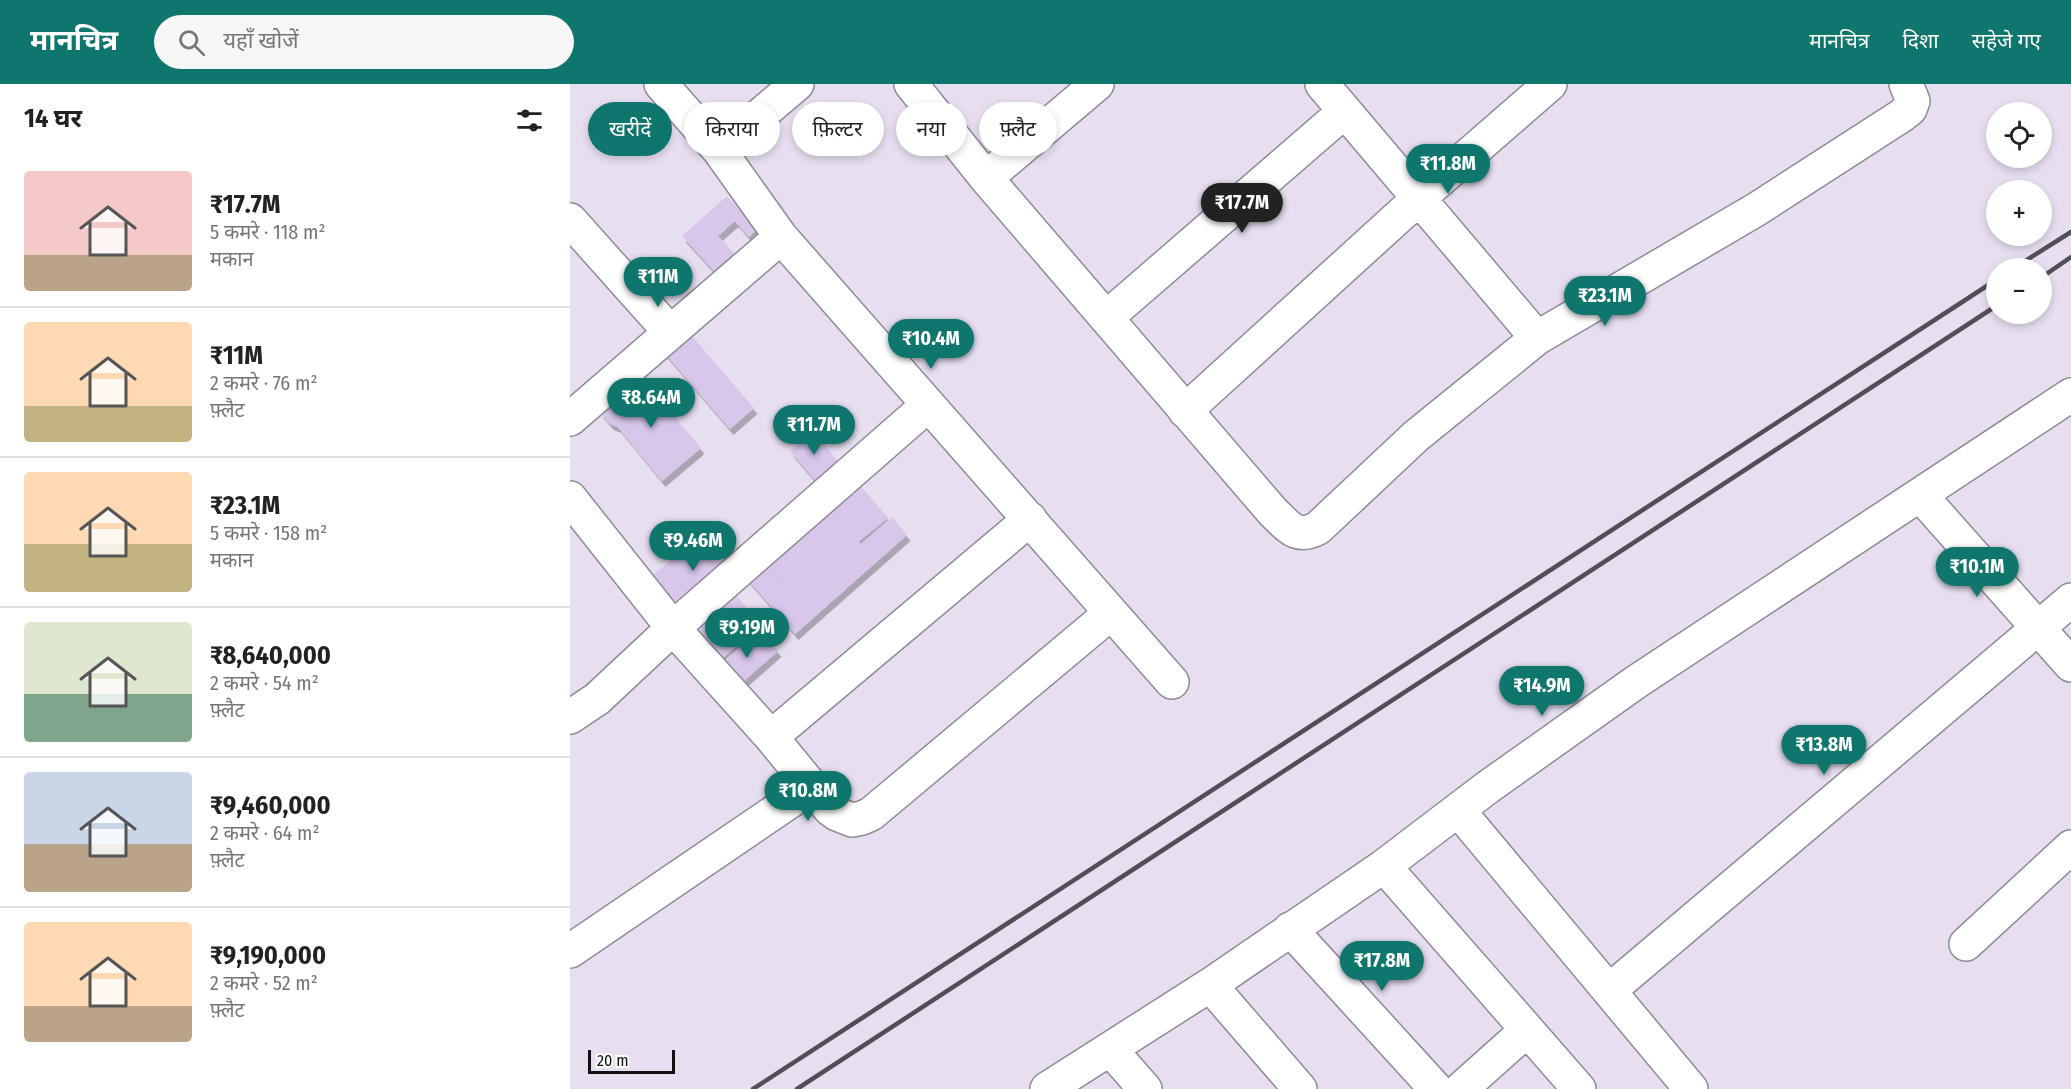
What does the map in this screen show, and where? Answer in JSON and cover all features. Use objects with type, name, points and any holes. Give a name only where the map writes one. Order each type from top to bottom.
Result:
[{"type":"street","points":[[661,84],[684,110]]},
{"type":"street","points":[[776,102],[797,84]]},
{"type":"street","points":[[911,84],[986,178],[1273,512],[1290,528],[1307,534],[1317,528],[1416,436],[1537,338],[1757,209],[1901,116],[1910,109],[1913,101],[1906,84]]},
{"type":"street","points":[[986,178],[1097,84]]},
{"type":"street","points":[[1322,84],[1537,338]]},
{"type":"street","points":[[1185,411],[1418,199],[1550,84]]},
{"type":"street","points":[[1106,318],[1345,111]]},
{"type":"street","points":[[723,156],[781,237],[1172,682]]},
{"type":"street","points":[[570,220],[670,332]]},
{"type":"street","points":[[570,419],[781,237]]},
{"type":"street","points":[[1047,1089],[1210,985],[1384,866],[1636,682],[2071,395]]},
{"type":"street","points":[[570,717],[597,699],[673,628],[928,405]]},
{"type":"street","points":[[1921,496],[2071,665]]},
{"type":"street","points":[[570,498],[673,628],[771,737],[811,787],[831,809],[845,818],[862,819],[871,814],[1111,613]]},
{"type":"street","points":[[771,737],[1030,519]]},
{"type":"street","points":[[1610,990],[2071,600]]},
{"type":"street","points":[[570,951],[811,787]]},
{"type":"street","points":[[1458,810],[1691,1089]]},
{"type":"street","points":[[1966,944],[2071,847]]},
{"type":"street","points":[[1384,866],[1579,1089]]},
{"type":"street","points":[[1290,929],[1436,1089]]},
{"type":"street","points":[[1210,985],[1300,1089]]},
{"type":"street","points":[[1461,1089],[1527,1030]]},
{"type":"street","points":[[1110,1048],[1145,1089]]},
{"type":"building","points":[[727,196],[757,229],[749,237],[735,221],[718,236],[734,253],[714,271],[682,236]]},
{"type":"building","points":[[686,329],[754,408],[730,429],[662,350]]},
{"type":"building","points":[[641,377],[701,448],[662,481],[618,427],[610,424],[600,412]]},
{"type":"building","points":[[813,431],[838,461],[815,480],[790,451]]},
{"type":"building","points":[[856,480],[888,518],[858,542],[861,544],[892,517],[907,535],[795,634],[742,573],[760,557],[791,592],[765,561],[827,505],[839,519],[827,504]]},
{"type":"building","points":[[711,527],[740,562],[678,617],[646,581]]},
{"type":"building","points":[[728,585],[760,624],[712,668],[678,630]]},
{"type":"building","points":[[759,630],[778,651],[735,689],[716,668]]},
{"type":"railway","points":[[2030,258],[2071,232]]},
{"type":"railway","points":[[2052,270],[2071,257]]},
{"type":"railway","points":[[753,1089],[1986,287]]},
{"type":"railway","points":[[797,1089],[1986,313]]}]
